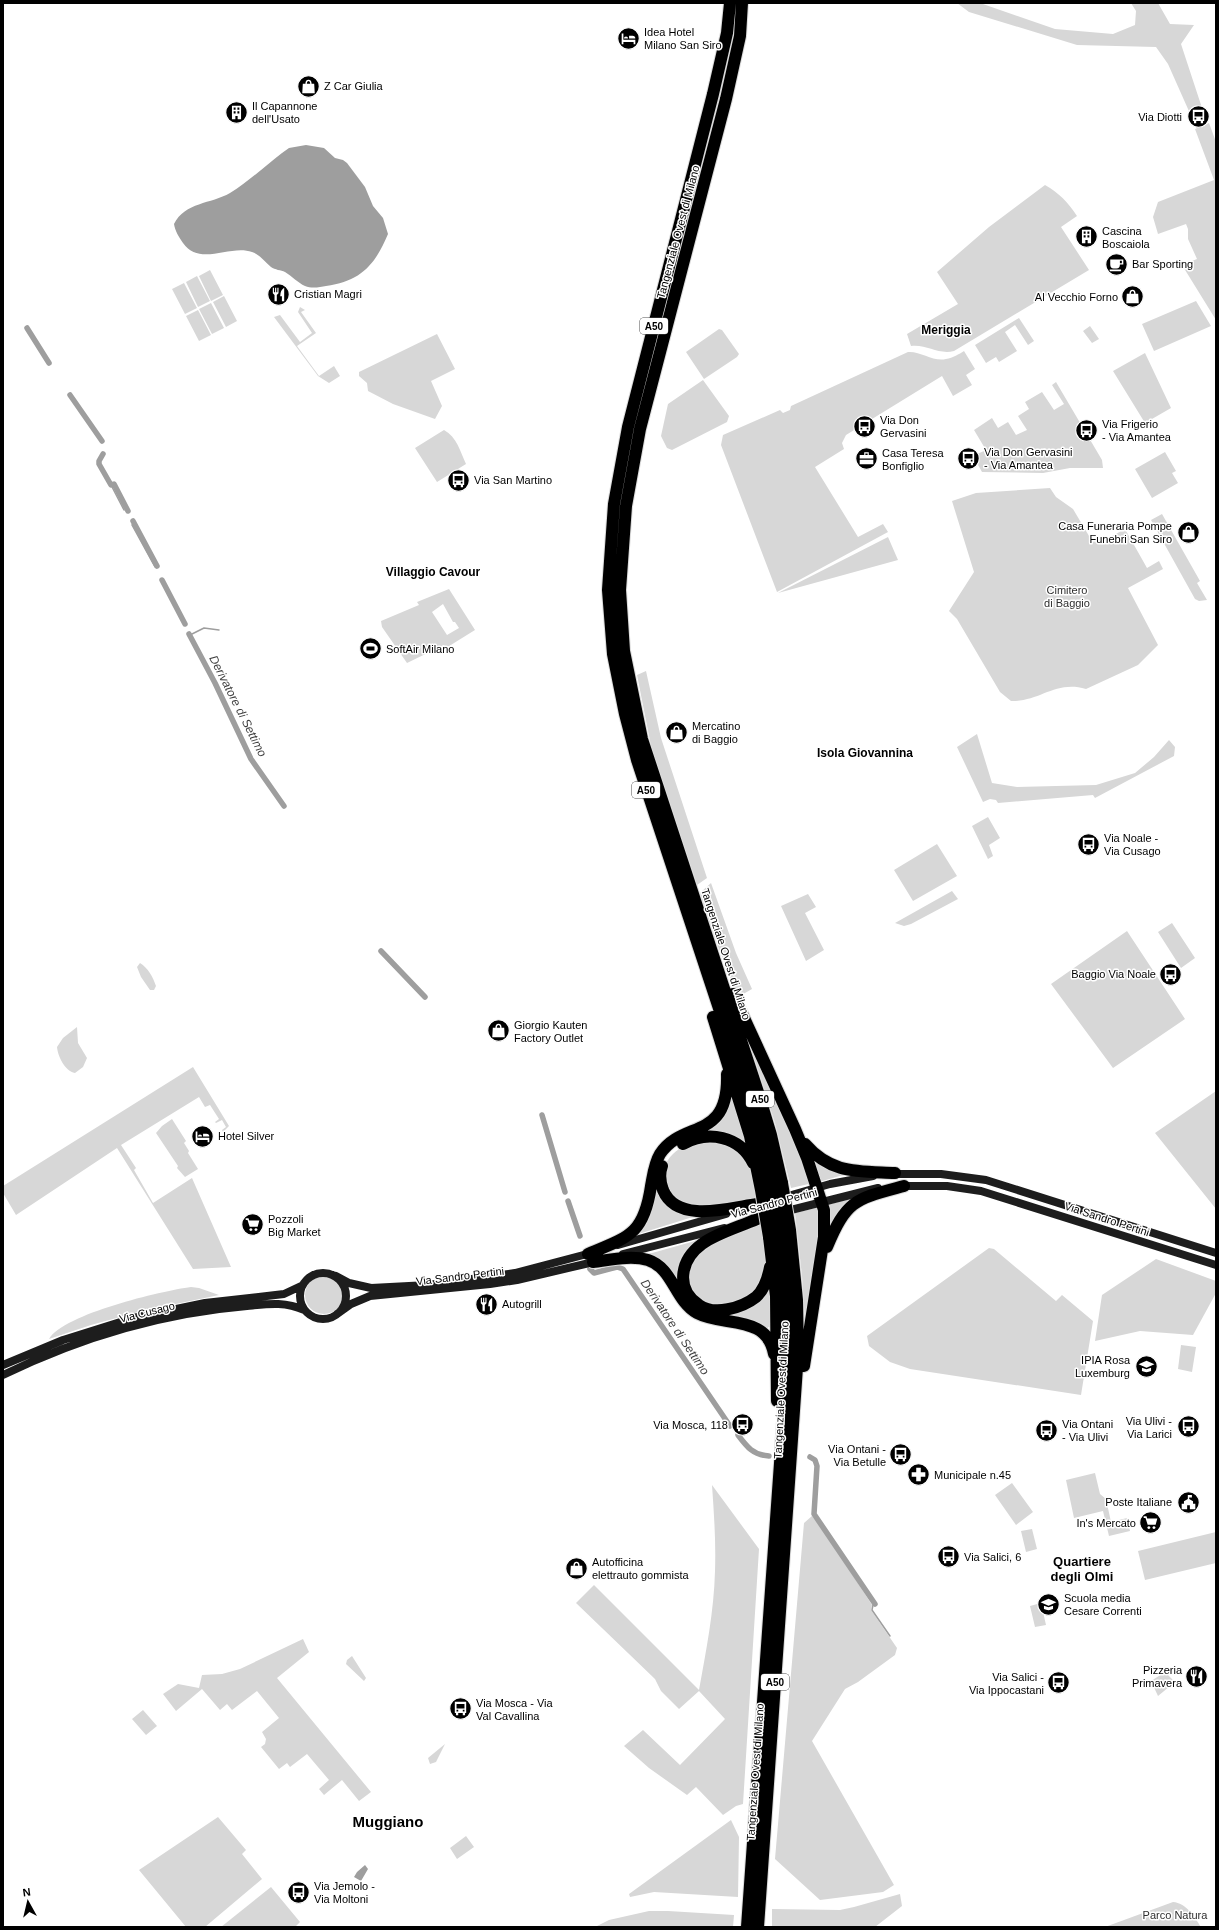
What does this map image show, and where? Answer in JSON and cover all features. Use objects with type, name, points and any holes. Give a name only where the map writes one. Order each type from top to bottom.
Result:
[{"type":"highway","name":"Tangenziale Ovest di Milano","points":[[730,3],[727,33],[713,94],[628,426],[614,504],[608,590],[637,760],[687,895],[728,1018],[772,1187],[779,1233],[787,1320],[788,1353],[747,1927]]},
{"type":"highway","name":"Tangenziale Ovest di Milano","points":[[618,652],[620,590],[626,506],[631,475],[640,429],[726,99],[740,36],[742,3]]},
{"type":"highway","points":[[699,934],[699,967],[723,1005],[728,1018],[795,1129],[812,1152],[828,1164],[844,1170],[895,1173]]},
{"type":"highway","points":[[591,1258],[637,1228],[647,1209],[654,1168],[660,1154],[675,1140],[707,1125],[719,1112],[726,1092],[728,1018]]},
{"type":"highway","points":[[726,1061],[750,1136],[758,1174]]},
{"type":"highway","points":[[779,1480],[777,1370],[811,1321],[821,1265],[825,1227],[818,1188],[795,1129]]},
{"type":"highway","points":[[757,1204],[700,1212],[683,1209],[670,1201],[665,1194],[660,1177],[664,1161],[676,1149],[695,1139],[712,1137],[727,1139],[745,1150],[758,1174],[772,1187],[779,1233],[768,1279],[763,1288],[756,1296],[733,1308],[720,1310],[700,1306],[690,1298],[685,1289],[683,1268],[687,1258],[702,1244],[757,1219]]},
{"type":"highway","points":[[821,1265],[835,1229],[851,1206],[868,1195],[904,1186]]},
{"type":"highway","points":[[591,1258],[635,1258],[648,1260],[660,1267],[686,1305],[697,1313],[756,1328],[788,1353]]},
{"type":"highway","points":[[772,1260],[787,1320]]},
{"type":"highway","name":"Tangenziale Ovest di Milano","points":[[758,1927],[793,1438],[801,1392],[788,1353]]},
{"type":"main road","name":"Via Sandro Pertini","points":[[337,1314],[351,1304],[370,1296],[490,1284],[524,1278],[591,1258],[757,1204],[868,1176],[895,1173],[941,1174],[986,1180],[1216,1253]]},
{"type":"main road","name":"Via Sandro Pertini","points":[[336,1276],[349,1283],[371,1288],[428,1285],[515,1273],[591,1258],[757,1219],[862,1191],[904,1186],[952,1187],[1000,1196],[1216,1265]]},
{"type":"main road","points":[[315,1273],[327,1273],[336,1276],[344,1287],[346,1297],[343,1308],[337,1314],[329,1318],[320,1319],[312,1317],[304,1310],[299,1298],[301,1286],[315,1273]]},
{"type":"main road","name":"Via Cusago","points":[[3,1366],[63,1340],[133,1318],[205,1303],[284,1294],[301,1286]]},
{"type":"main road","name":"Via Cusago","points":[[3,1375],[79,1343],[144,1323],[180,1315],[236,1307],[274,1304],[288,1304],[304,1310]]},
{"type":"green space","points":[[957,3],[980,3],[1055,29],[1113,34],[1135,25],[1136,11],[1131,3],[1158,3],[1170,24],[1194,25],[1181,44],[1204,114],[1192,118],[1168,64],[1156,47],[1077,45],[969,12]]},
{"type":"green space","points":[[1209,123],[1216,142],[1216,320],[1182,265],[1197,259],[1188,239],[1188,229],[1186,224],[1158,234],[1153,217],[1158,202],[1214,180],[1195,129]]},
{"type":"green space","points":[[1045,185],[1063,198],[1077,216],[1061,227],[1089,270],[954,351],[943,352],[922,346],[911,346],[907,334],[958,304],[937,272],[989,227]]},
{"type":"green space","points":[[210,270],[223,295],[211,301],[199,276]]},
{"type":"green space","points":[[197,276],[210,301],[198,307],[186,282]]},
{"type":"green space","points":[[184,283],[197,308],[185,314],[172,289]]},
{"type":"green space","points":[[224,296],[237,321],[226,327],[213,302]]},
{"type":"green space","points":[[1196,301],[1211,326],[1154,351],[1142,324]]},
{"type":"green space","points":[[211,303],[224,328],[212,334],[199,309]]},
{"type":"green space","points":[[300,307],[305,310],[301,312],[316,333],[297,346],[319,376],[334,366],[340,376],[329,383],[318,376],[274,317],[280,315],[300,342],[312,333],[298,312]]},
{"type":"green space","points":[[198,310],[211,335],[199,341],[186,316]]},
{"type":"green space","points":[[1019,318],[1034,341],[1028,345],[1015,325],[1005,332],[1017,351],[999,362],[996,357],[986,363],[975,345]]},
{"type":"green space","points":[[1090,326],[1099,339],[1092,343],[1083,331]]},
{"type":"green space","points":[[719,329],[722,330],[739,354],[737,357],[704,379],[686,352]]},
{"type":"green space","points":[[437,334],[455,369],[431,381],[442,406],[435,419],[393,404],[368,391],[367,383],[359,376],[359,372]]},
{"type":"green space","points":[[964,351],[975,369],[966,375],[972,385],[953,396],[942,376],[846,435],[842,443],[844,449],[815,467],[858,537],[883,524],[888,532],[777,592],[721,445],[723,435],[780,410],[783,413],[790,410],[791,406],[908,352],[918,353],[941,360],[951,358]]},
{"type":"green space","points":[[1145,353],[1171,408],[1145,423],[1113,371]]},
{"type":"green space","points":[[703,380],[729,416],[727,422],[672,450],[667,448],[661,436],[668,404]]},
{"type":"green space","points":[[1056,382],[1102,460],[1103,468],[1070,468],[1043,473],[982,472],[973,456],[986,450],[974,430],[992,418],[998,428],[1008,422],[1016,435],[1027,430],[1018,416],[1029,409],[1025,402],[1042,392],[1054,410],[1064,404],[1052,385]]},
{"type":"green space","points":[[444,430],[455,440],[466,464],[437,482],[415,448]]},
{"type":"green space","points":[[1165,452],[1176,471],[1172,473],[1178,483],[1152,498],[1135,469]]},
{"type":"green space","name":"Cimitero di Baggio","points":[[1050,488],[1056,497],[1073,509],[1092,541],[1101,542],[1125,529],[1147,568],[1159,561],[1163,569],[1128,588],[1158,645],[1138,665],[1086,689],[1065,687],[1031,698],[1011,701],[1000,692],[957,619],[949,611],[974,572],[952,501],[976,493]]},
{"type":"green space","points":[[1162,514],[1200,581],[1197,583],[1207,600],[1199,601],[1195,599],[1151,520]]},
{"type":"green space","points":[[888,537],[898,560],[778,593]]},
{"type":"green space","points":[[449,589],[475,630],[446,648],[444,645],[407,663],[382,627],[381,621],[419,605],[417,602]],"holes":[[[443,604],[453,622],[455,622],[459,628],[447,635],[432,612]]]},
{"type":"green space","points":[[646,671],[661,738],[707,878],[697,885],[651,746],[637,675]]},
{"type":"green space","points":[[977,734],[992,783],[1017,787],[1096,785],[1135,773],[1154,757],[1169,740],[1175,747],[1174,756],[1095,798],[1093,795],[998,803],[996,800],[990,799],[983,802],[957,747]]},
{"type":"green space","points":[[988,817],[1000,838],[989,845],[993,856],[988,859],[972,826]]},
{"type":"green space","points":[[937,844],[957,876],[913,901],[894,870]]},
{"type":"green space","points":[[711,883],[736,953],[752,989],[738,997],[713,934],[700,893]]},
{"type":"green space","points":[[952,891],[958,899],[911,924],[904,926],[895,923]]},
{"type":"green space","points":[[808,894],[816,907],[805,913],[824,950],[806,961],[781,906]]},
{"type":"green space","points":[[1172,923],[1195,958],[1181,968],[1158,932]]},
{"type":"green space","points":[[1127,931],[1185,1019],[1113,1068],[1051,984]]},
{"type":"green space","points":[[140,963],[152,976],[156,986],[154,990],[150,990],[141,977],[137,967]]},
{"type":"green space","points":[[77,1027],[78,1043],[87,1058],[83,1067],[75,1073],[71,1072],[65,1067],[57,1047],[63,1038]]},
{"type":"green space","points":[[754,1047],[813,1183],[791,1188],[775,1123],[751,1048]]},
{"type":"green space","points":[[193,1067],[229,1126],[223,1132],[222,1130],[226,1127],[222,1120],[216,1123],[215,1122],[219,1119],[210,1105],[205,1107],[199,1097],[121,1145],[136,1168],[134,1170],[153,1203],[192,1178],[231,1267],[193,1269],[117,1148],[16,1215],[3,1193],[3,1186]]},
{"type":"green space","points":[[1216,1091],[1216,1209],[1155,1133]]},
{"type":"green space","points":[[731,1093],[750,1150],[737,1140],[675,1145],[662,1160],[660,1190],[699,1215],[632,1236],[655,1173],[667,1149],[700,1132]]},
{"type":"green space","points":[[172,1119],[186,1141],[184,1143],[189,1151],[188,1153],[198,1169],[185,1177],[177,1168],[178,1166],[156,1133],[162,1126]]},
{"type":"green space","points":[[721,1139],[749,1160],[758,1198],[719,1206],[690,1208],[669,1196],[663,1170],[673,1154],[679,1149],[694,1143]]},
{"type":"green space","points":[[809,1154],[850,1173],[819,1182]]},
{"type":"green space","points":[[855,1198],[829,1235],[826,1205]]},
{"type":"green space","points":[[820,1207],[821,1215],[807,1320],[805,1320],[795,1213]]},
{"type":"green space","points":[[762,1223],[767,1263],[766,1272],[753,1295],[727,1306],[700,1303],[686,1280],[687,1265],[712,1240]]},
{"type":"green space","points":[[702,1239],[687,1254],[679,1272],[681,1288],[690,1300],[704,1309],[721,1312],[739,1309],[757,1299],[771,1281],[773,1328],[769,1327],[764,1330],[748,1321],[712,1314],[694,1307],[682,1295],[669,1273],[655,1260],[645,1255]]},
{"type":"green space","points":[[989,1248],[994,1249],[1056,1301],[1062,1295],[1093,1321],[1081,1395],[910,1369],[890,1362],[869,1346],[867,1336]]},
{"type":"green space","points":[[1156,1259],[1216,1281],[1216,1293],[1193,1335],[1140,1331],[1095,1341],[1102,1295]]},
{"type":"green space","points":[[324,1276],[334,1279],[340,1285],[343,1295],[340,1305],[334,1311],[324,1314],[314,1311],[308,1305],[305,1295],[308,1285],[314,1279]]},
{"type":"green space","points":[[191,1287],[199,1288],[219,1295],[142,1311],[91,1325],[49,1339],[58,1330],[73,1321],[114,1305],[158,1293]]},
{"type":"green space","points":[[1181,1345],[1196,1347],[1192,1372],[1178,1369]]},
{"type":"green space","points":[[1095,1473],[1100,1494],[1106,1499],[1111,1522],[1127,1518],[1130,1531],[1109,1536],[1103,1511],[1074,1518],[1066,1480]]},
{"type":"green space","points":[[1012,1483],[1033,1512],[1016,1525],[995,1495]]},
{"type":"green space","points":[[712,1485],[759,1549],[743,1804],[736,1806],[723,1815],[696,1787],[687,1795],[649,1768],[624,1746],[643,1730],[680,1765],[725,1719],[699,1691],[679,1709],[661,1691],[655,1679],[576,1603],[594,1585],[699,1690],[709,1631],[714,1586],[715,1539]]},
{"type":"green space","points":[[812,1516],[823,1529],[872,1605],[871,1610],[897,1648],[895,1655],[858,1682],[845,1689],[812,1741],[894,1885],[883,1892],[820,1900],[775,1859],[804,1523]]},
{"type":"green space","points":[[1032,1529],[1037,1549],[1026,1552],[1021,1531]]},
{"type":"green space","points":[[1216,1532],[1216,1563],[1145,1580],[1138,1551]]},
{"type":"green space","points":[[1041,1603],[1046,1625],[1035,1627],[1030,1606]]},
{"type":"green space","points":[[303,1639],[309,1652],[277,1678],[371,1792],[359,1801],[342,1780],[324,1795],[319,1789],[329,1780],[307,1754],[290,1767],[287,1763],[279,1769],[261,1747],[265,1744],[266,1739],[262,1732],[279,1718],[257,1691],[232,1710],[227,1704],[220,1710],[202,1689],[176,1711],[163,1694],[178,1684],[199,1688],[202,1675],[222,1674],[240,1669]]},
{"type":"green space","points":[[352,1656],[366,1678],[364,1681],[346,1664],[347,1660]]},
{"type":"green space","points":[[1165,1672],[1175,1682],[1158,1696],[1151,1681]]},
{"type":"green space","points":[[143,1710],[157,1726],[146,1735],[132,1719]]},
{"type":"green space","points":[[445,1744],[436,1762],[430,1764],[428,1758]]},
{"type":"green space","points":[[218,1817],[246,1850],[242,1854],[262,1879],[205,1927],[186,1927],[139,1870]]},
{"type":"green space","points":[[731,1820],[739,1837],[738,1897],[654,1892],[630,1897],[629,1894]]},
{"type":"green space","points":[[466,1836],[474,1847],[457,1859],[450,1848]]},
{"type":"green space","points":[[271,1887],[300,1922],[295,1927],[221,1927]]},
{"type":"green space","points":[[900,1894],[902,1906],[875,1927],[772,1927],[772,1909],[840,1910]]},
{"type":"green space","name":"Parco Natura","points":[[1173,1902],[1186,1907],[1201,1927],[1105,1927]]},
{"type":"green space","points":[[649,1911],[734,1915],[733,1927],[595,1927],[609,1920]]},
{"type":"shaded area","points":[[306,145],[324,148],[335,158],[343,160],[347,163],[365,187],[373,206],[383,218],[388,234],[372,263],[358,276],[338,284],[310,287],[302,285],[285,272],[273,268],[255,253],[243,250],[216,254],[198,253],[190,250],[183,243],[176,232],[174,224],[185,211],[199,204],[223,197],[243,184],[289,148]]},
{"type":"shaded area","points":[[365,1865],[368,1869],[361,1881],[354,1877]]},
{"type":"waterway","name":"Derivatore di Settimo","points":[[27,328],[49,363]]},
{"type":"waterway","name":"Derivatore di Settimo","points":[[70,395],[102,441]]},
{"type":"waterway","name":"Derivatore di Settimo","points":[[103,454],[99,464],[111,485],[114,484],[128,511]]},
{"type":"waterway","name":"Derivatore di Settimo","points":[[111,485],[124,510]]},
{"type":"waterway","name":"Derivatore di Settimo","points":[[133,521],[157,566]]},
{"type":"waterway","name":"Derivatore di Settimo","points":[[132,525],[155,567]]},
{"type":"waterway","name":"Derivatore di Settimo","points":[[162,580],[185,624]]},
{"type":"waterway","points":[[190,635],[204,628],[219,630]]},
{"type":"waterway","name":"Derivatore di Settimo","points":[[189,634],[215,683],[251,759],[284,806]]},
{"type":"waterway","name":"Derivatore di Settimo","points":[[381,951],[425,997]]},
{"type":"waterway","name":"Derivatore di Settimo","points":[[542,1115],[565,1192]]},
{"type":"waterway","name":"Derivatore di Settimo","points":[[568,1201],[580,1236]]},
{"type":"waterway","name":"Derivatore di Settimo","points":[[590,1269],[594,1273],[617,1267],[623,1269],[730,1426]]},
{"type":"waterway","name":"Derivatore di Settimo","points":[[738,1435],[751,1450],[759,1454],[769,1456]]},
{"type":"waterway","name":"Derivatore di Settimo","points":[[810,1457],[815,1460],[817,1466],[814,1514],[875,1604]]},
{"type":"waterway","points":[[875,1604],[873,1605],[872,1610],[890,1636]]},
{"type":"place","name":"Idea Hotel Milano San Siro","points":[[629,38]]},
{"type":"place","name":"Z Car Giulia","points":[[308,86]]},
{"type":"place","name":"Il Capannone dell'Usato","points":[[237,112]]},
{"type":"place","name":"Via Diotti","points":[[1198,117]]},
{"type":"place","name":"Cascina Boscaiola","points":[[1087,237]]},
{"type":"place","name":"Bar Sporting","points":[[1117,264]]},
{"type":"place","name":"Cristian Magri","points":[[278,294]]},
{"type":"place","name":"Al Vecchio Forno","points":[[1133,297]]},
{"type":"place","name":"Via Don Gervasini","points":[[864,426]]},
{"type":"place","name":"Via Frigerio - Via Amantea","points":[[1086,430]]},
{"type":"place","name":"Via Don Gervasini - Via Amantea","points":[[969,458]]},
{"type":"place","name":"Casa Teresa Bonfiglio","points":[[867,459]]},
{"type":"place","name":"Via San Martino","points":[[459,480]]},
{"type":"place","name":"Casa Funeraria Pompe Funebri San Siro","points":[[1188,532]]},
{"type":"place","name":"SoftAir Milano","points":[[370,649]]},
{"type":"place","name":"Mercatino di Baggio","points":[[677,732]]},
{"type":"place","name":"Via Noale - Via Cusago","points":[[1088,844]]},
{"type":"place","name":"Baggio Via Noale","points":[[1171,974]]},
{"type":"place","name":"Giorgio Kauten Factory Outlet","points":[[498,1031]]},
{"type":"place","name":"Hotel Silver","points":[[202,1136]]},
{"type":"place","name":"Pozzoli Big Market","points":[[252,1225]]},
{"type":"place","name":"Autogrill","points":[[487,1304]]},
{"type":"place","name":"IPIA Rosa Luxemburg","points":[[1146,1366]]},
{"type":"place","name":"Via Mosca, 118","points":[[743,1425]]},
{"type":"place","name":"Via Ulivi - Via Larici","points":[[1188,1427]]},
{"type":"place","name":"Via Ontani - Via Ulivi","points":[[1047,1430]]},
{"type":"place","name":"Via Ontani - Via Betulle","points":[[901,1455]]},
{"type":"place","name":"Municipale n.45","points":[[919,1475]]},
{"type":"place","name":"Poste Italiane","points":[[1188,1502]]},
{"type":"place","name":"In's Mercato","points":[[1151,1523]]},
{"type":"place","name":"Via Salici, 6","points":[[948,1557]]},
{"type":"place","name":"Autofficina elettrauto gommista","points":[[576,1568]]},
{"type":"place","name":"Scuola media Cesare Correnti","points":[[1048,1604]]},
{"type":"place","name":"Pizzeria Primavera","points":[[1197,1676]]},
{"type":"place","name":"Via Salici - Via Ippocastani","points":[[1059,1683]]},
{"type":"place","name":"Via Mosca - Via Val Cavallina","points":[[461,1709]]},
{"type":"place","name":"Via Jemolo - Via Moltoni","points":[[298,1892]]},
{"type":"district","name":"Meriggia","points":[[946,330]]},
{"type":"district","name":"Villaggio Cavour","points":[[433,572]]},
{"type":"district","name":"Isola Giovannina","points":[[865,753]]},
{"type":"district","name":"Quartiere degli Olmi","points":[[1082,1568]]},
{"type":"district","name":"Muggiano","points":[[388,1822]]}]
